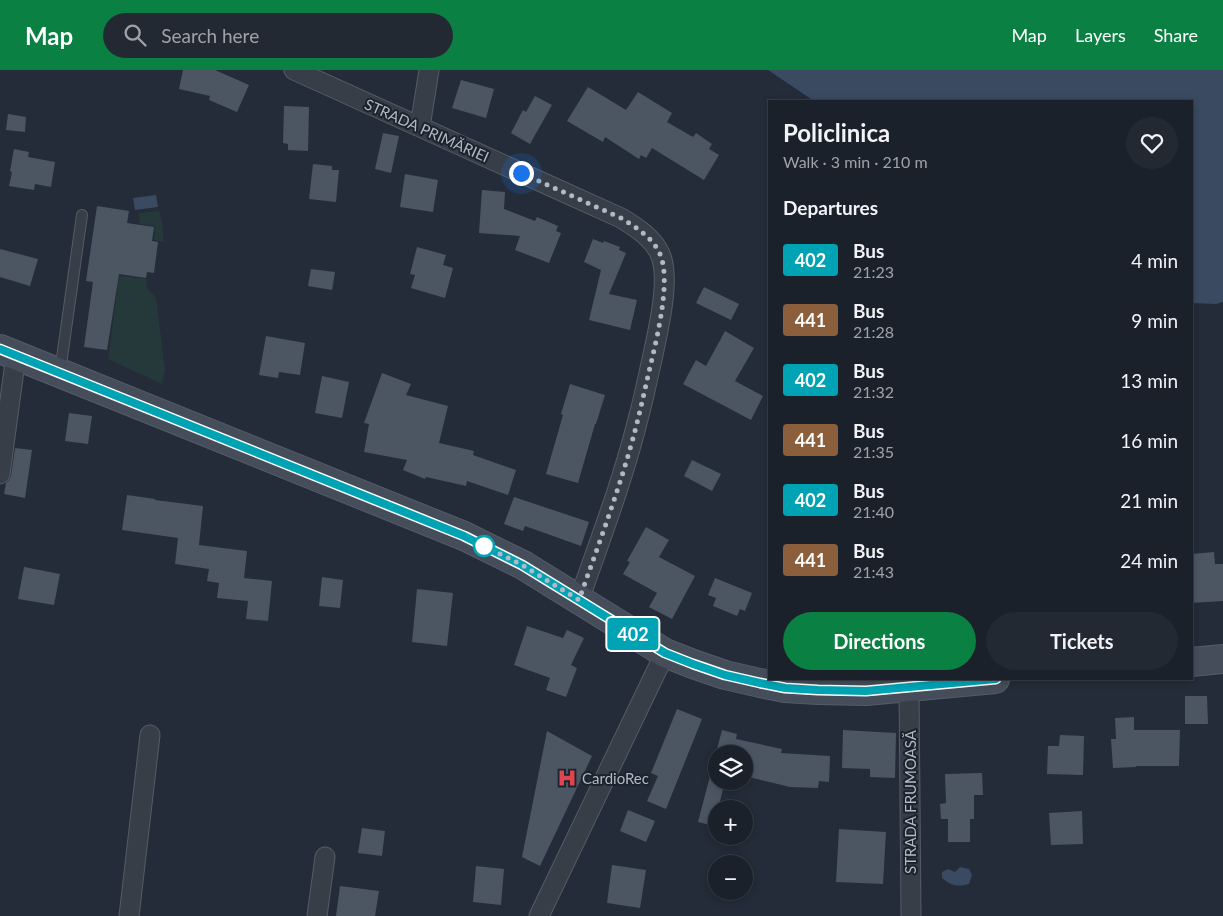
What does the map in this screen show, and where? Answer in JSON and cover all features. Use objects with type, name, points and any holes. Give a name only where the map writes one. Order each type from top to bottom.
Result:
[{"type":"main road","points":[[8,352],[464,536],[522,565],[665,653],[725,675],[785,688],[866,691],[985,680]]},
{"type":"main road","points":[[1193,662],[1223,659]]},
{"type":"street","name":"STRADA PRIMĂRIEI","points":[[294,70],[621,218],[636,227],[650,239],[660,253],[664,269],[660,323],[638,419],[621,479],[579,600]]},
{"type":"street","points":[[420,127],[429,70]]},
{"type":"street","points":[[0,474],[8,352]]},
{"type":"street","points":[[539,916],[665,653]]},
{"type":"street","name":"STRADA FRUMOASĂ","points":[[909,688],[911,916]]},
{"type":"street","points":[[130,916],[150,735]]},
{"type":"street","points":[[317,916],[325,857]]},
{"type":"lane","points":[[60,373],[82,215]]},
{"type":"shaded area","points":[[159,211],[164,242],[154,240],[155,226],[140,224],[139,213]]},
{"type":"shaded area","points":[[119,277],[147,279],[146,287],[156,298],[165,370],[162,384],[108,359]]},
{"type":"water","points":[[768,70],[1223,70],[1223,302],[1216,304],[1193,303],[1193,100],[813,100]]},
{"type":"water","points":[[156,195],[158,207],[135,210],[133,198]]},
{"type":"water","points":[[960,867],[969,869],[972,875],[969,884],[954,885],[942,878],[942,872],[948,869],[955,872]]},
{"type":"building","points":[[183,70],[215,70],[249,85],[237,112],[209,100],[210,96],[179,89]]},
{"type":"building","points":[[461,80],[494,89],[486,118],[452,108]]},
{"type":"building","points":[[588,87],[626,110],[638,92],[672,113],[667,122],[693,137],[696,133],[712,144],[709,149],[719,155],[704,180],[652,148],[646,158],[641,155],[639,159],[605,137],[603,142],[567,121]]},
{"type":"building","points":[[535,96],[552,105],[530,144],[511,133],[523,110],[526,112]]},
{"type":"building","points":[[284,106],[309,107],[308,151],[288,150],[288,144],[283,143]]},
{"type":"building","points":[[8,114],[26,117],[25,132],[6,130]]},
{"type":"building","points":[[383,133],[399,136],[391,173],[375,169]]},
{"type":"building","points":[[14,149],[29,152],[28,157],[55,162],[51,187],[35,184],[34,190],[9,186]]},
{"type":"building","points":[[313,164],[332,166],[332,170],[339,170],[336,202],[309,199]]},
{"type":"building","points":[[405,174],[438,180],[433,212],[400,207]]},
{"type":"building","points":[[482,190],[505,192],[504,209],[535,221],[537,217],[558,226],[556,231],[561,233],[549,263],[515,250],[520,236],[479,233]]},
{"type":"building","points":[[97,206],[129,211],[127,223],[154,227],[152,241],[158,242],[154,273],[147,272],[146,278],[119,274],[107,350],[84,347],[93,282],[86,281]]},
{"type":"building","points":[[593,239],[620,247],[619,250],[626,253],[609,294],[637,300],[630,330],[589,320],[601,270],[584,262]]},
{"type":"building","points":[[417,247],[446,255],[443,265],[453,268],[445,298],[411,288],[415,275],[410,274]]},
{"type":"building","points":[[0,249],[38,259],[30,286],[0,277]]},
{"type":"building","points":[[311,269],[335,272],[332,290],[308,286]]},
{"type":"building","points":[[704,287],[739,304],[731,320],[696,303]]},
{"type":"building","points":[[725,331],[754,348],[735,381],[763,396],[751,420],[683,384],[696,360],[706,366]]},
{"type":"building","points":[[266,336],[305,343],[300,375],[279,372],[278,378],[259,375]]},
{"type":"building","points":[[382,373],[411,384],[406,395],[448,406],[439,443],[474,451],[473,455],[516,470],[508,495],[467,481],[466,486],[426,477],[425,479],[403,470],[407,460],[364,452],[369,424],[364,423]]},
{"type":"building","points":[[322,376],[349,382],[342,418],[315,413]]},
{"type":"building","points":[[570,384],[605,395],[578,483],[546,474]]},
{"type":"building","points":[[69,413],[92,416],[88,444],[65,441]]},
{"type":"building","points":[[15,448],[32,450],[25,498],[4,494],[6,483],[11,476]]},
{"type":"building","points":[[692,460],[721,474],[712,491],[684,476]]},
{"type":"building","points":[[127,495],[203,506],[199,545],[247,551],[244,578],[272,581],[268,621],[246,619],[248,601],[217,598],[219,583],[207,581],[209,569],[175,564],[178,538],[122,530]]},
{"type":"building","points":[[514,497],[589,522],[581,546],[525,526],[523,531],[504,524]]},
{"type":"building","points":[[646,527],[669,540],[659,557],[695,576],[672,619],[649,607],[657,593],[623,574],[630,562],[627,561]]},
{"type":"building","points":[[1214,552],[1215,564],[1223,564],[1223,601],[1193,603],[1193,554]]},
{"type":"building","points":[[24,567],[60,574],[54,605],[18,599]]},
{"type":"building","points":[[322,577],[343,580],[340,608],[319,606]]},
{"type":"building","points":[[715,578],[752,593],[745,611],[740,609],[737,616],[713,606],[716,598],[708,595]]},
{"type":"building","points":[[417,589],[453,593],[447,646],[412,642]]},
{"type":"building","points":[[527,626],[563,638],[567,630],[584,638],[571,665],[577,668],[566,697],[546,690],[550,678],[514,665]]},
{"type":"building","points":[[1185,696],[1207,696],[1208,724],[1185,724]]},
{"type":"building","points":[[677,709],[702,719],[666,809],[647,801],[658,776],[651,773]]},
{"type":"building","points":[[1134,717],[1134,730],[1180,730],[1179,766],[1113,768],[1111,739],[1116,739],[1115,718]]},
{"type":"building","points":[[722,730],[737,734],[736,739],[782,749],[781,753],[830,756],[829,782],[819,781],[818,788],[790,787],[753,778],[753,745],[718,745]]},
{"type":"building","points":[[843,730],[896,733],[895,778],[870,777],[870,769],[842,768]]},
{"type":"building","points":[[547,731],[592,756],[540,866],[522,857]]},
{"type":"building","points":[[1060,735],[1084,736],[1083,775],[1047,774],[1048,746],[1059,746]]},
{"type":"building","points":[[982,773],[983,795],[974,795],[974,819],[970,819],[970,842],[948,842],[948,819],[941,819],[940,804],[946,803],[945,774]]},
{"type":"building","points":[[708,784],[708,790],[723,790],[720,800],[708,800],[708,824],[698,822]]},
{"type":"building","points":[[628,810],[655,821],[646,842],[620,831]]},
{"type":"building","points":[[1082,811],[1083,844],[1051,845],[1049,813]]},
{"type":"building","points":[[362,828],[385,831],[382,856],[358,853]]},
{"type":"building","points":[[839,829],[886,832],[883,884],[836,882]]},
{"type":"building","points":[[612,865],[646,870],[640,908],[607,903]]},
{"type":"building","points":[[476,866],[504,869],[501,905],[473,902]]},
{"type":"building","points":[[340,886],[379,891],[375,916],[336,916]]},
{"type":"bus line","name":"402","points":[[0,349],[464,536],[522,565],[665,653],[725,675],[785,688],[866,691],[986,680]]},
{"type":"place","name":"CardioRec","points":[[567,778]]},
{"type":"route","points":[[484,546],[522,565],[579,600],[621,479],[638,419],[660,323],[664,269],[660,253],[650,239],[636,227],[621,218],[521,173]]}]
